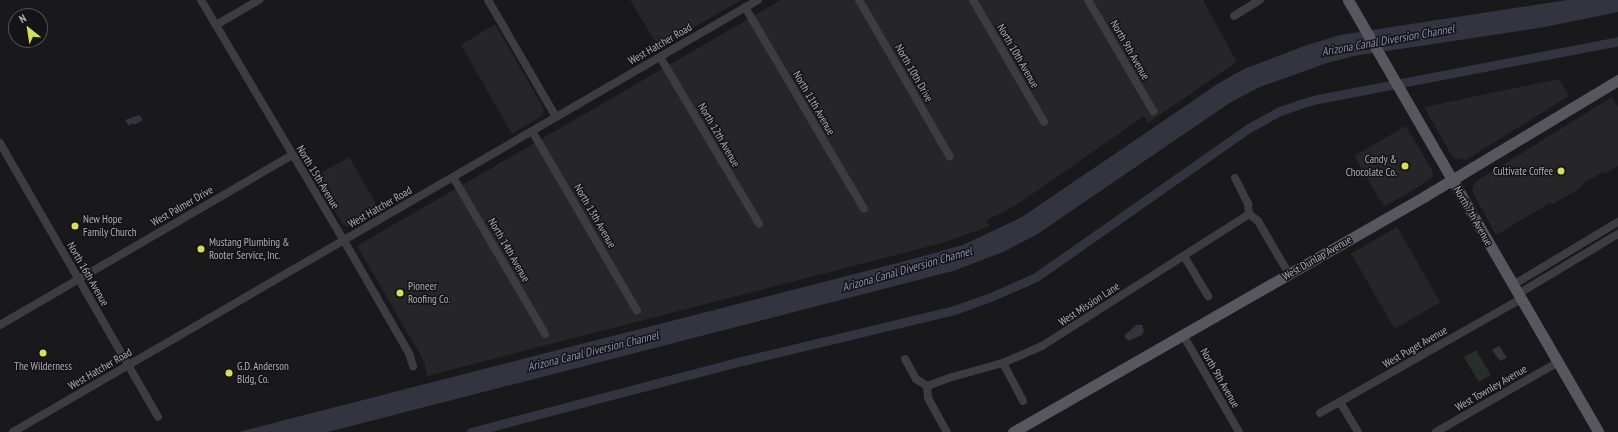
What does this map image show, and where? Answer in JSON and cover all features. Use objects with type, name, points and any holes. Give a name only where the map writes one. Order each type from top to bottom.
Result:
[{"type":"main road","name":"North 7th Avenue","points":[[1348,0],[1598,432]]},
{"type":"main road","name":"West Dunlap Avenue","points":[[1016,431],[1452,180],[1618,80]]},
{"type":"street","name":"North 15th Avenue","points":[[201,0],[409,353],[413,366]]},
{"type":"street","points":[[216,25],[259,0]]},
{"type":"street","points":[[488,0],[556,117]]},
{"type":"street","name":"West Hatcher Road","points":[[13,432],[758,0]]},
{"type":"street","name":"North 10th Drive","points":[[859,0],[950,157]]},
{"type":"street","name":"North 10th Avenue","points":[[973,0],[1044,122]]},
{"type":"street","name":"North 9th Avenue","points":[[1088,0],[1153,111]]},
{"type":"street","points":[[1234,16],[1260,0]]},
{"type":"street","name":"North 11th Avenue","points":[[746,7],[864,209]]},
{"type":"street","name":"North 12th Avenue","points":[[660,57],[758,224]]},
{"type":"street","name":"North 13th Avenue","points":[[532,131],[637,312]]},
{"type":"street","name":"North 16th Avenue","points":[[0,143],[158,416]]},
{"type":"street","name":"West Palmer Drive","points":[[0,325],[292,155]]},
{"type":"street","name":"North 14th Avenue","points":[[453,177],[545,334]]},
{"type":"street","points":[[1235,178],[1248,204],[1249,214],[1258,221],[1289,274]]},
{"type":"street","name":"West Mission Lane","points":[[927,386],[952,377],[1002,364],[1024,355],[1055,339],[1249,214]]},
{"type":"street","name":"West Puget Avenue","points":[[1517,292],[1618,222]]},
{"type":"street","name":"West Puget Avenue","points":[[1320,413],[1517,292],[1618,234]]},
{"type":"street","points":[[1184,256],[1208,296]]},
{"type":"street","name":"North 9th Avenue","points":[[1183,335],[1238,432]]},
{"type":"street","points":[[905,359],[916,379],[927,386],[928,398],[947,432]]},
{"type":"street","name":"West Townley Avenue","points":[[1436,432],[1558,362]]},
{"type":"street","points":[[1002,364],[1023,401]]},
{"type":"street","points":[[1340,402],[1358,432]]},
{"type":"shaded area","points":[[630,0],[741,0],[659,48]]},
{"type":"shaded area","points":[[781,0],[1203,0],[1237,62],[1148,123],[1144,116],[1018,204],[986,221],[990,226],[942,243],[427,376],[424,361],[357,246]]},
{"type":"shaded area","points":[[495,24],[544,109],[542,116],[512,134],[461,45]]},
{"type":"shaded area","points":[[1559,79],[1569,96],[1466,160],[1453,158],[1424,107]]},
{"type":"shaded area","points":[[1612,97],[1618,107],[1618,166],[1604,174],[1603,172],[1552,205],[1550,203],[1496,235],[1473,193],[1472,189],[1475,182]]},
{"type":"shaded area","points":[[1406,126],[1432,170],[1433,176],[1430,180],[1384,207],[1354,156]]},
{"type":"shaded area","points":[[349,157],[379,209],[348,227],[343,225],[314,177]]},
{"type":"shaded area","points":[[1397,227],[1440,302],[1395,329],[1351,254]]},
{"type":"shaded area","points":[[1476,350],[1491,375],[1479,382],[1464,357]]},
{"type":"water","name":"Arizona Canal Diversion Channel","points":[[1567,0],[1618,0],[1618,12],[1545,27],[1354,56],[1327,63],[1260,87],[1231,102],[1036,235],[1003,252],[953,271],[328,432],[238,432],[963,245],[1022,217],[1219,83],[1244,69],[1307,45],[1340,35]]},
{"type":"water","points":[[139,115],[143,120],[134,125],[133,123],[129,126],[125,120]]},
{"type":"water","points":[[1136,325],[1142,325],[1144,331],[1142,335],[1128,341],[1124,336]]},
{"type":"water","points":[[1499,346],[1507,358],[1500,361],[1492,350]]},
{"type":"waterway","points":[[471,432],[742,361],[954,310],[993,296],[1036,277],[1249,128],[1280,111],[1300,104],[1318,99],[1618,41]]},
{"type":"place","name":"Candy & Chocolate Co.","points":[[1405,166]]},
{"type":"place","name":"Cultivate Coffee","points":[[1561,171]]},
{"type":"place","name":"New Hope Family Church","points":[[75,226]]},
{"type":"place","name":"Mustang Plumbing & Rooter Service, Inc.","points":[[201,249]]},
{"type":"place","name":"Pioneer Roofing Co.","points":[[400,293]]},
{"type":"place","name":"The Wilderness","points":[[43,353]]},
{"type":"place","name":"G.D. Anderson Bldg, Co.","points":[[229,373]]}]
